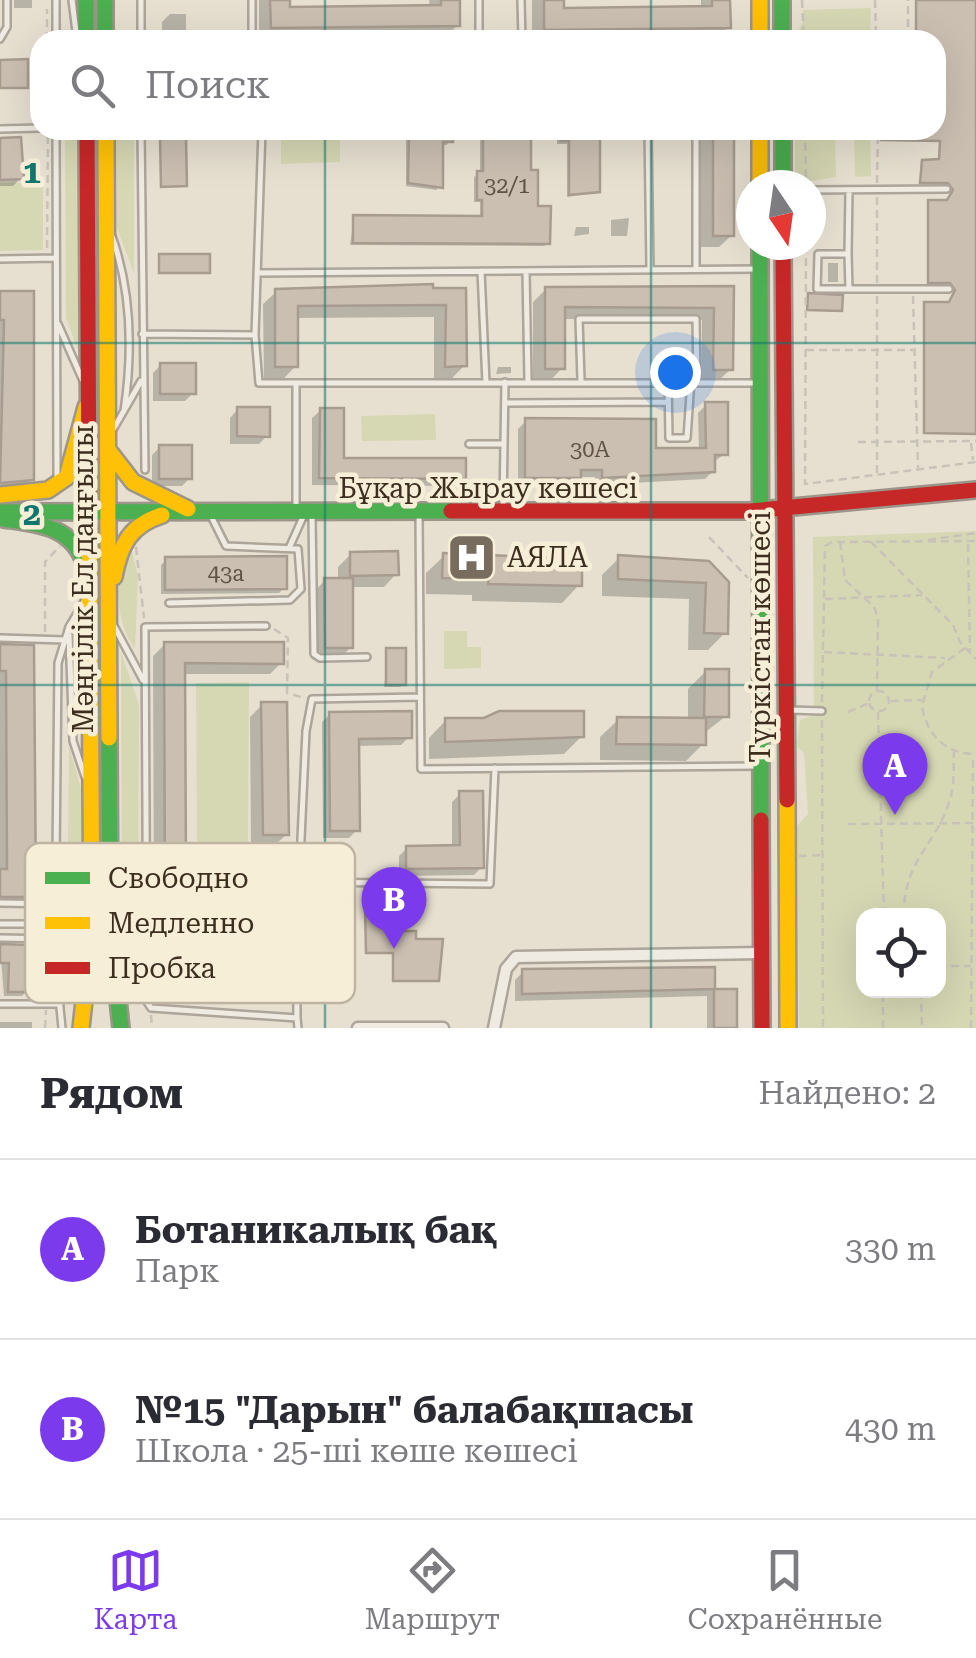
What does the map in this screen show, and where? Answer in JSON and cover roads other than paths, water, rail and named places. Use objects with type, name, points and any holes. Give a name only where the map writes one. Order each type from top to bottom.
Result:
[{"type":"main road","points":[[86,0],[86,30]]},
{"type":"main road","points":[[105,0],[105,30]]},
{"type":"main road","points":[[760,0],[760,30]]},
{"type":"main road","points":[[782,0],[782,30]]},
{"type":"main road","name":"Мәңгілік Ел даңғылы","points":[[86,140],[91,843]]},
{"type":"main road","name":"Мәңгілік Ел даңғылы","points":[[106,140],[112,843]]},
{"type":"main road","points":[[760,140],[760,170]]},
{"type":"main road","points":[[782,140],[783,170]]},
{"type":"main road","name":"Түркістан көшесі","points":[[760,260],[762,1028]]},
{"type":"main road","name":"Түркістан көшесі","points":[[783,260],[788,1028]]},
{"type":"main road","points":[[0,496],[50,490],[67,480],[75,465],[76,434],[89,397]]},
{"type":"main road","points":[[107,443],[126,480],[136,488],[203,513]]},
{"type":"main road","name":"Бұқар Жырау көшесі","points":[[0,516],[89,509],[419,515],[761,510],[976,490]]},
{"type":"main road","points":[[108,607],[124,535],[145,520],[178,512]]},
{"type":"main road","points":[[0,516],[60,529],[73,538],[83,555],[90,592]]},
{"type":"main road","name":"Мәңгілік Ел даңғылы","points":[[81,1028],[84,1003]]},
{"type":"main road","name":"Мәңгілік Ел даңғылы","points":[[118,1003],[120,1028]]},
{"type":"street","points":[[494,1028],[506,970],[516,957],[762,952]]},
{"type":"street","points":[[358,1028],[443,1028]]},
{"type":"lane","points":[[0,39],[7,28],[8,0]]},
{"type":"lane","points":[[56,0],[56,30]]},
{"type":"lane","points":[[72,0],[76,30]]},
{"type":"lane","points":[[141,0],[141,30]]},
{"type":"lane","points":[[252,0],[252,30]]},
{"type":"lane","points":[[479,0],[479,30]]},
{"type":"lane","points":[[521,0],[522,30]]},
{"type":"lane","points":[[0,129],[30,128]]},
{"type":"lane","points":[[56,140],[56,477]]},
{"type":"lane","points":[[141,140],[145,470]]},
{"type":"lane","points":[[262,140],[256,335],[259,383],[760,383]]},
{"type":"lane","points":[[648,140],[650,268]]},
{"type":"lane","points":[[696,140],[696,268]]},
{"type":"lane","points":[[826,189],[947,189]]},
{"type":"lane","points":[[849,190],[849,290]]},
{"type":"lane","points":[[106,221],[127,288],[129,352],[124,410]]},
{"type":"lane","points":[[848,254],[818,254],[818,290],[949,289]]},
{"type":"lane","points":[[0,259],[56,258]]},
{"type":"lane","points":[[481,270],[486,383]]},
{"type":"lane","points":[[260,274],[760,270]]},
{"type":"lane","points":[[526,272],[528,381]]},
{"type":"lane","points":[[582,380],[579,319],[696,319],[687,438],[668,438],[668,380]]},
{"type":"lane","points":[[56,321],[89,397]]},
{"type":"lane","points":[[142,334],[256,335]]},
{"type":"lane","points":[[107,443],[142,378]]},
{"type":"lane","points":[[503,514],[505,382]]},
{"type":"lane","points":[[296,385],[314,654],[320,658],[367,657]]},
{"type":"lane","points":[[505,404],[667,402]]},
{"type":"lane","points":[[469,444],[504,444]]},
{"type":"lane","points":[[169,604],[290,600],[300,590],[300,556],[290,546],[226,546],[203,513]]},
{"type":"lane","points":[[290,546],[304,514]]},
{"type":"lane","points":[[419,515],[420,769],[762,766]]},
{"type":"lane","points":[[56,843],[61,639],[90,592]]},
{"type":"lane","points":[[108,607],[145,683]]},
{"type":"lane","points":[[146,843],[145,628],[266,626]]},
{"type":"lane","points":[[69,627],[73,741],[92,797]]},
{"type":"lane","points":[[0,638],[61,639]]},
{"type":"lane","points":[[302,843],[312,699],[420,697]]},
{"type":"lane","points":[[786,710],[822,711]]},
{"type":"lane","points":[[355,883],[490,884],[496,768]]},
{"type":"lane","points":[[0,903],[25,903]]},
{"type":"lane","points":[[0,938],[25,939]]},
{"type":"lane","points":[[149,1003],[297,1018]]},
{"type":"lane","points":[[297,1003],[298,1028]]},
{"type":"lane","points":[[0,1004],[60,1004],[62,1028]]},
{"type":"place","name":"АЯЛА","points":[[472,557]]},
{"type":"place","name":"Ботаникалық бақ","points":[[895,815]]},
{"type":"place","name":"№15 \"Дарын\" балабақшасы","points":[[394,949]]}]
